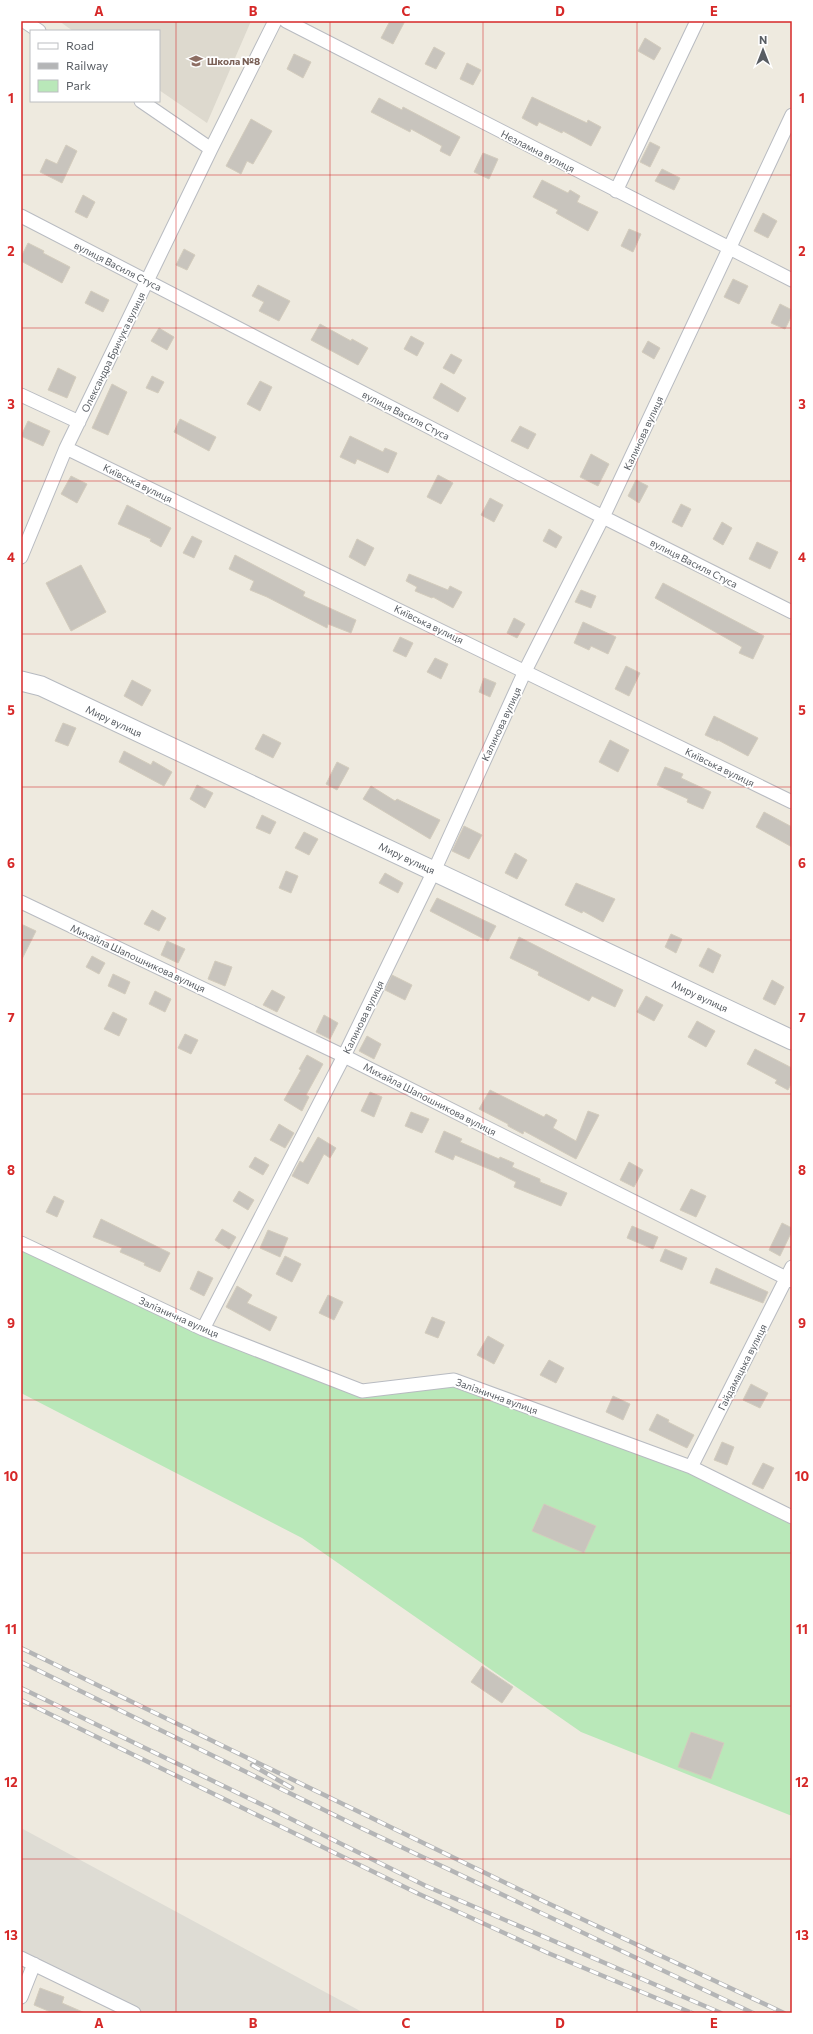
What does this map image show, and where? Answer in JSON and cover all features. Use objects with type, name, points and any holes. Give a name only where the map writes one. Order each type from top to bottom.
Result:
[{"type":"main road","name":"Миру вулиця","points":[[21,681],[41,686],[792,1040]]},
{"type":"street","points":[[24,21],[38,30]]},
{"type":"street","name":"Олександра Бричука вулиця","points":[[21,558],[66,448],[211,149],[275,21]]},
{"type":"street","name":"Незламна вулиця","points":[[286,21],[792,280]]},
{"type":"street","points":[[616,191],[697,21]]},
{"type":"street","points":[[142,102],[211,149]]},
{"type":"street","name":"Калинова вулиця","points":[[203,1329],[344,1056],[434,870],[525,671],[603,517],[792,116]]},
{"type":"street","name":"вулиця Василя Стуса","points":[[21,216],[603,517],[792,612]]},
{"type":"street","points":[[21,395],[79,422]]},
{"type":"street","name":"Київська вулиця","points":[[66,448],[792,802]]},
{"type":"street","name":"Михайла Шапошникова вулиця","points":[[21,902],[344,1056],[790,1275]]},
{"type":"street","name":"Залізнична вулиця","points":[[21,1243],[203,1329],[362,1391],[454,1380],[691,1467],[792,1517]]},
{"type":"street","name":"Гайдамацька вулиця","points":[[691,1467],[790,1275]]},
{"type":"street","points":[[21,1958],[134,2013]]},
{"type":"street","points":[[21,1997],[34,1964]]},
{"type":"shaded area","name":"Школа №8","points":[[59,21],[251,21],[207,123],[160,91],[160,30],[72,30]]},
{"type":"shaded area","points":[[21,1828],[364,2013],[134,2013],[21,1958]]},
{"type":"green space","points":[[21,1239],[203,1329],[362,1391],[454,1380],[691,1467],[792,1517],[792,1816],[581,1732],[302,1538],[21,1393]]},
{"type":"building","points":[[390,21],[405,21],[393,44],[381,38]]},
{"type":"building","points":[[645,38],[661,48],[654,60],[638,51]]},
{"type":"building","points":[[434,47],[445,53],[436,69],[425,64]]},
{"type":"building","points":[[294,54],[311,62],[303,78],[287,69]]},
{"type":"building","points":[[467,63],[481,70],[473,85],[460,79]]},
{"type":"building","points":[[532,97],[587,123],[588,120],[601,127],[591,146],[563,131],[562,133],[539,122],[537,126],[522,118]]},
{"type":"building","points":[[379,98],[402,110],[403,107],[460,137],[450,156],[440,151],[442,146],[411,129],[410,132],[371,112]]},
{"type":"building","points":[[251,119],[272,131],[253,164],[247,161],[241,174],[226,166]]},
{"type":"building","points":[[650,142],[660,147],[650,167],[640,162]]},
{"type":"building","points":[[66,145],[77,151],[62,183],[40,172],[46,159],[57,164]]},
{"type":"building","points":[[483,153],[498,159],[489,179],[474,172]]},
{"type":"building","points":[[662,169],[680,178],[674,190],[655,181]]},
{"type":"building","points":[[542,180],[568,193],[570,190],[580,196],[577,202],[598,212],[588,231],[556,213],[558,210],[533,197]]},
{"type":"building","points":[[83,195],[95,202],[87,218],[75,212]]},
{"type":"building","points":[[763,213],[777,221],[768,238],[754,231]]},
{"type":"building","points":[[629,229],[641,234],[633,252],[621,246]]},
{"type":"building","points":[[28,243],[44,251],[43,253],[70,267],[62,283],[21,261],[21,257]]},
{"type":"building","points":[[184,249],[195,255],[187,270],[176,265]]},
{"type":"building","points":[[733,279],[748,286],[739,304],[724,297]]},
{"type":"building","points":[[258,285],[290,301],[279,321],[259,311],[264,302],[252,296]]},
{"type":"building","points":[[91,291],[109,300],[103,312],[85,303]]},
{"type":"building","points":[[780,304],[792,310],[792,315],[785,329],[771,323]]},
{"type":"building","points":[[320,324],[351,341],[352,339],[368,348],[358,365],[311,340]]},
{"type":"building","points":[[159,328],[174,337],[167,350],[151,341]]},
{"type":"building","points":[[411,336],[424,343],[417,356],[404,349]]},
{"type":"building","points":[[648,341],[660,348],[654,359],[642,352]]},
{"type":"building","points":[[451,354],[462,360],[454,374],[443,368]]},
{"type":"building","points":[[58,368],[76,377],[67,398],[48,390]]},
{"type":"building","points":[[152,376],[164,382],[158,393],[146,388]]},
{"type":"building","points":[[260,381],[272,387],[260,411],[247,404]]},
{"type":"building","points":[[441,383],[466,398],[458,412],[433,398]]},
{"type":"building","points":[[112,384],[127,392],[108,435],[92,428]]},
{"type":"building","points":[[180,419],[216,437],[209,451],[174,432]]},
{"type":"building","points":[[28,421],[50,431],[43,446],[21,436]]},
{"type":"building","points":[[520,426],[536,434],[528,449],[511,441]]},
{"type":"building","points":[[350,436],[383,452],[385,448],[397,453],[388,473],[357,459],[355,464],[340,457]]},
{"type":"building","points":[[591,454],[609,464],[598,486],[580,477]]},
{"type":"building","points":[[438,475],[453,483],[441,504],[427,497]]},
{"type":"building","points":[[71,476],[87,484],[77,503],[61,494]]},
{"type":"building","points":[[636,480],[648,486],[639,503],[628,496]]},
{"type":"building","points":[[490,498],[503,505],[494,522],[481,515]]},
{"type":"building","points":[[681,504],[691,509],[682,527],[672,522]]},
{"type":"building","points":[[127,505],[171,528],[161,547],[150,541],[151,539],[118,524]]},
{"type":"building","points":[[722,522],[732,528],[723,545],[713,539]]},
{"type":"building","points":[[549,529],[562,537],[556,548],[543,541]]},
{"type":"building","points":[[192,536],[202,541],[194,558],[183,553]]},
{"type":"building","points":[[357,539],[374,548],[365,566],[349,557]]},
{"type":"building","points":[[757,542],[778,552],[770,569],[749,559]]},
{"type":"building","points":[[235,555],[305,592],[303,596],[356,620],[351,633],[328,624],[327,628],[267,597],[250,590],[254,581],[229,569]]},
{"type":"building","points":[[81,565],[106,612],[71,631],[46,583]]},
{"type":"building","points":[[409,574],[448,590],[450,586],[462,592],[453,608],[433,597],[432,598],[415,591],[417,587],[406,581]]},
{"type":"building","points":[[663,583],[764,636],[753,659],[739,653],[742,647],[655,598]]},
{"type":"building","points":[[581,590],[596,596],[591,608],[575,602]]},
{"type":"building","points":[[514,618],[525,624],[517,638],[507,633]]},
{"type":"building","points":[[583,622],[616,637],[608,654],[591,646],[589,650],[574,643]]},
{"type":"building","points":[[400,637],[413,643],[406,657],[393,651]]},
{"type":"building","points":[[435,658],[448,664],[441,679],[427,672]]},
{"type":"building","points":[[626,666],[640,673],[629,696],[615,689]]},
{"type":"building","points":[[484,678],[496,683],[490,697],[479,692]]},
{"type":"building","points":[[132,680],[151,690],[142,706],[124,696]]},
{"type":"building","points":[[714,716],[758,738],[748,756],[718,740],[705,735]]},
{"type":"building","points":[[63,723],[76,728],[68,746],[55,741]]},
{"type":"building","points":[[263,734],[281,743],[273,758],[255,749]]},
{"type":"building","points":[[610,740],[629,750],[618,772],[599,762]]},
{"type":"building","points":[[124,751],[151,765],[153,761],[172,772],[164,786],[119,762]]},
{"type":"building","points":[[337,762],[349,768],[337,790],[326,784]]},
{"type":"building","points":[[665,767],[683,774],[681,778],[711,792],[703,809],[687,802],[688,799],[657,785]]},
{"type":"building","points":[[197,785],[213,793],[205,808],[190,799]]},
{"type":"building","points":[[371,786],[395,801],[397,799],[440,820],[430,839],[363,799]]},
{"type":"building","points":[[764,812],[792,827],[792,847],[756,827]]},
{"type":"building","points":[[262,815],[276,822],[270,834],[256,828]]},
{"type":"building","points":[[464,826],[482,835],[469,859],[452,851]]},
{"type":"building","points":[[304,832],[318,839],[309,855],[295,848]]},
{"type":"building","points":[[515,853],[527,860],[517,879],[505,873]]},
{"type":"building","points":[[286,871],[298,876],[291,893],[279,888]]},
{"type":"building","points":[[385,873],[403,883],[398,893],[379,883]]},
{"type":"building","points":[[576,883],[615,899],[603,922],[583,911],[582,913],[565,905]]},
{"type":"building","points":[[437,898],[496,926],[488,941],[430,911]]},
{"type":"building","points":[[152,910],[166,918],[159,931],[144,924]]},
{"type":"building","points":[[21,924],[36,931],[21,961]]},
{"type":"building","points":[[671,934],[682,939],[676,953],[665,947]]},
{"type":"building","points":[[519,937],[623,990],[615,1007],[592,996],[589,1001],[538,975],[539,972],[510,958]]},
{"type":"building","points":[[167,941],[185,949],[178,963],[161,955]]},
{"type":"building","points":[[708,948],[721,955],[713,973],[699,966]]},
{"type":"building","points":[[92,956],[105,963],[99,974],[86,967]]},
{"type":"building","points":[[215,961],[232,967],[225,986],[208,979]]},
{"type":"building","points":[[113,974],[130,982],[125,994],[108,986]]},
{"type":"building","points":[[392,975],[412,985],[405,1000],[385,990]]},
{"type":"building","points":[[772,980],[784,987],[775,1005],[763,999]]},
{"type":"building","points":[[272,990],[285,997],[277,1012],[263,1005]]},
{"type":"building","points":[[155,991],[171,999],[165,1012],[149,1004]]},
{"type":"building","points":[[646,996],[663,1005],[654,1021],[637,1012]]},
{"type":"building","points":[[113,1012],[127,1019],[119,1036],[104,1029]]},
{"type":"building","points":[[324,1015],[338,1023],[330,1039],[316,1032]]},
{"type":"building","points":[[697,1021],[715,1031],[706,1047],[688,1037]]},
{"type":"building","points":[[185,1034],[198,1040],[191,1054],[178,1048]]},
{"type":"building","points":[[367,1036],[381,1044],[374,1059],[359,1051]]},
{"type":"building","points":[[755,1049],[792,1068],[792,1082],[788,1090],[775,1083],[777,1080],[747,1064]]},
{"type":"building","points":[[307,1055],[323,1064],[306,1095],[309,1097],[302,1111],[284,1100],[301,1070],[299,1069]]},
{"type":"building","points":[[490,1090],[544,1117],[546,1114],[557,1120],[553,1128],[576,1141],[588,1111],[599,1115],[576,1159],[524,1131],[523,1134],[508,1126],[508,1124],[479,1109]]},
{"type":"building","points":[[370,1092],[382,1097],[374,1117],[361,1111]]},
{"type":"building","points":[[411,1112],[429,1119],[422,1133],[405,1126]]},
{"type":"building","points":[[279,1124],[294,1133],[285,1148],[270,1140]]},
{"type":"building","points":[[444,1131],[462,1139],[460,1142],[499,1159],[500,1157],[514,1163],[512,1167],[540,1179],[540,1182],[567,1193],[561,1206],[514,1187],[516,1182],[494,1171],[455,1155],[453,1160],[435,1152]]},
{"type":"building","points":[[318,1137],[336,1148],[330,1158],[324,1154],[308,1184],[292,1176],[300,1161],[303,1163]]},
{"type":"building","points":[[255,1157],[269,1165],[263,1175],[249,1167]]},
{"type":"building","points":[[629,1162],[643,1170],[634,1187],[620,1180]]},
{"type":"building","points":[[691,1189],[706,1196],[696,1217],[680,1210]]},
{"type":"building","points":[[239,1191],[254,1200],[248,1210],[233,1201]]},
{"type":"building","points":[[54,1196],[64,1201],[57,1217],[46,1212]]},
{"type":"building","points":[[101,1219],[170,1253],[160,1272],[144,1265],[145,1263],[120,1252],[122,1248],[93,1237]]},
{"type":"building","points":[[782,1223],[792,1228],[792,1231],[780,1256],[769,1250]]},
{"type":"building","points":[[632,1226],[658,1237],[653,1249],[627,1238]]},
{"type":"building","points":[[222,1229],[236,1237],[229,1249],[215,1240]]},
{"type":"building","points":[[268,1230],[288,1238],[280,1257],[260,1248]]},
{"type":"building","points":[[665,1249],[687,1258],[682,1270],[660,1261]]},
{"type":"building","points":[[285,1256],[301,1264],[292,1282],[276,1274]]},
{"type":"building","points":[[716,1268],[768,1292],[763,1303],[710,1283]]},
{"type":"building","points":[[198,1271],[213,1278],[204,1296],[190,1289]]},
{"type":"building","points":[[237,1286],[252,1295],[247,1303],[277,1317],[270,1331],[226,1307]]},
{"type":"building","points":[[328,1295],[343,1302],[334,1320],[319,1313]]},
{"type":"building","points":[[432,1317],[445,1322],[438,1338],[425,1333]]},
{"type":"building","points":[[488,1336],[504,1345],[494,1364],[477,1355]]},
{"type":"building","points":[[549,1360],[564,1368],[556,1383],[540,1375]]},
{"type":"building","points":[[751,1384],[768,1393],[760,1408],[743,1400]]},
{"type":"building","points":[[613,1396],[630,1404],[623,1420],[606,1412]]},
{"type":"building","points":[[657,1414],[669,1420],[668,1422],[694,1435],[687,1448],[649,1430]]},
{"type":"building","points":[[722,1442],[734,1447],[727,1465],[714,1460]]},
{"type":"building","points":[[763,1463],[774,1468],[763,1489],[752,1484]]},
{"type":"building","points":[[544,1504],[596,1526],[584,1553],[532,1531]]},
{"type":"building","points":[[482,1666],[513,1687],[502,1703],[471,1682]]},
{"type":"building","points":[[691,1732],[724,1743],[711,1779],[678,1767]]},
{"type":"building","points":[[40,1988],[64,1997],[62,2003],[85,2013],[53,2013],[34,2005]]},
{"type":"railway","points":[[21,1648],[541,1900],[784,2013]]},
{"type":"railway","points":[[21,1662],[361,1828],[753,2013]]},
{"type":"railway","points":[[21,1688],[426,1886],[721,2013]]},
{"type":"railway","points":[[21,1700],[419,1894],[548,1953],[692,2013]]},
{"type":"railway","points":[[252,1765],[292,1788]]},
{"type":"place","name":"Школа №8","points":[[196,61]]}]
